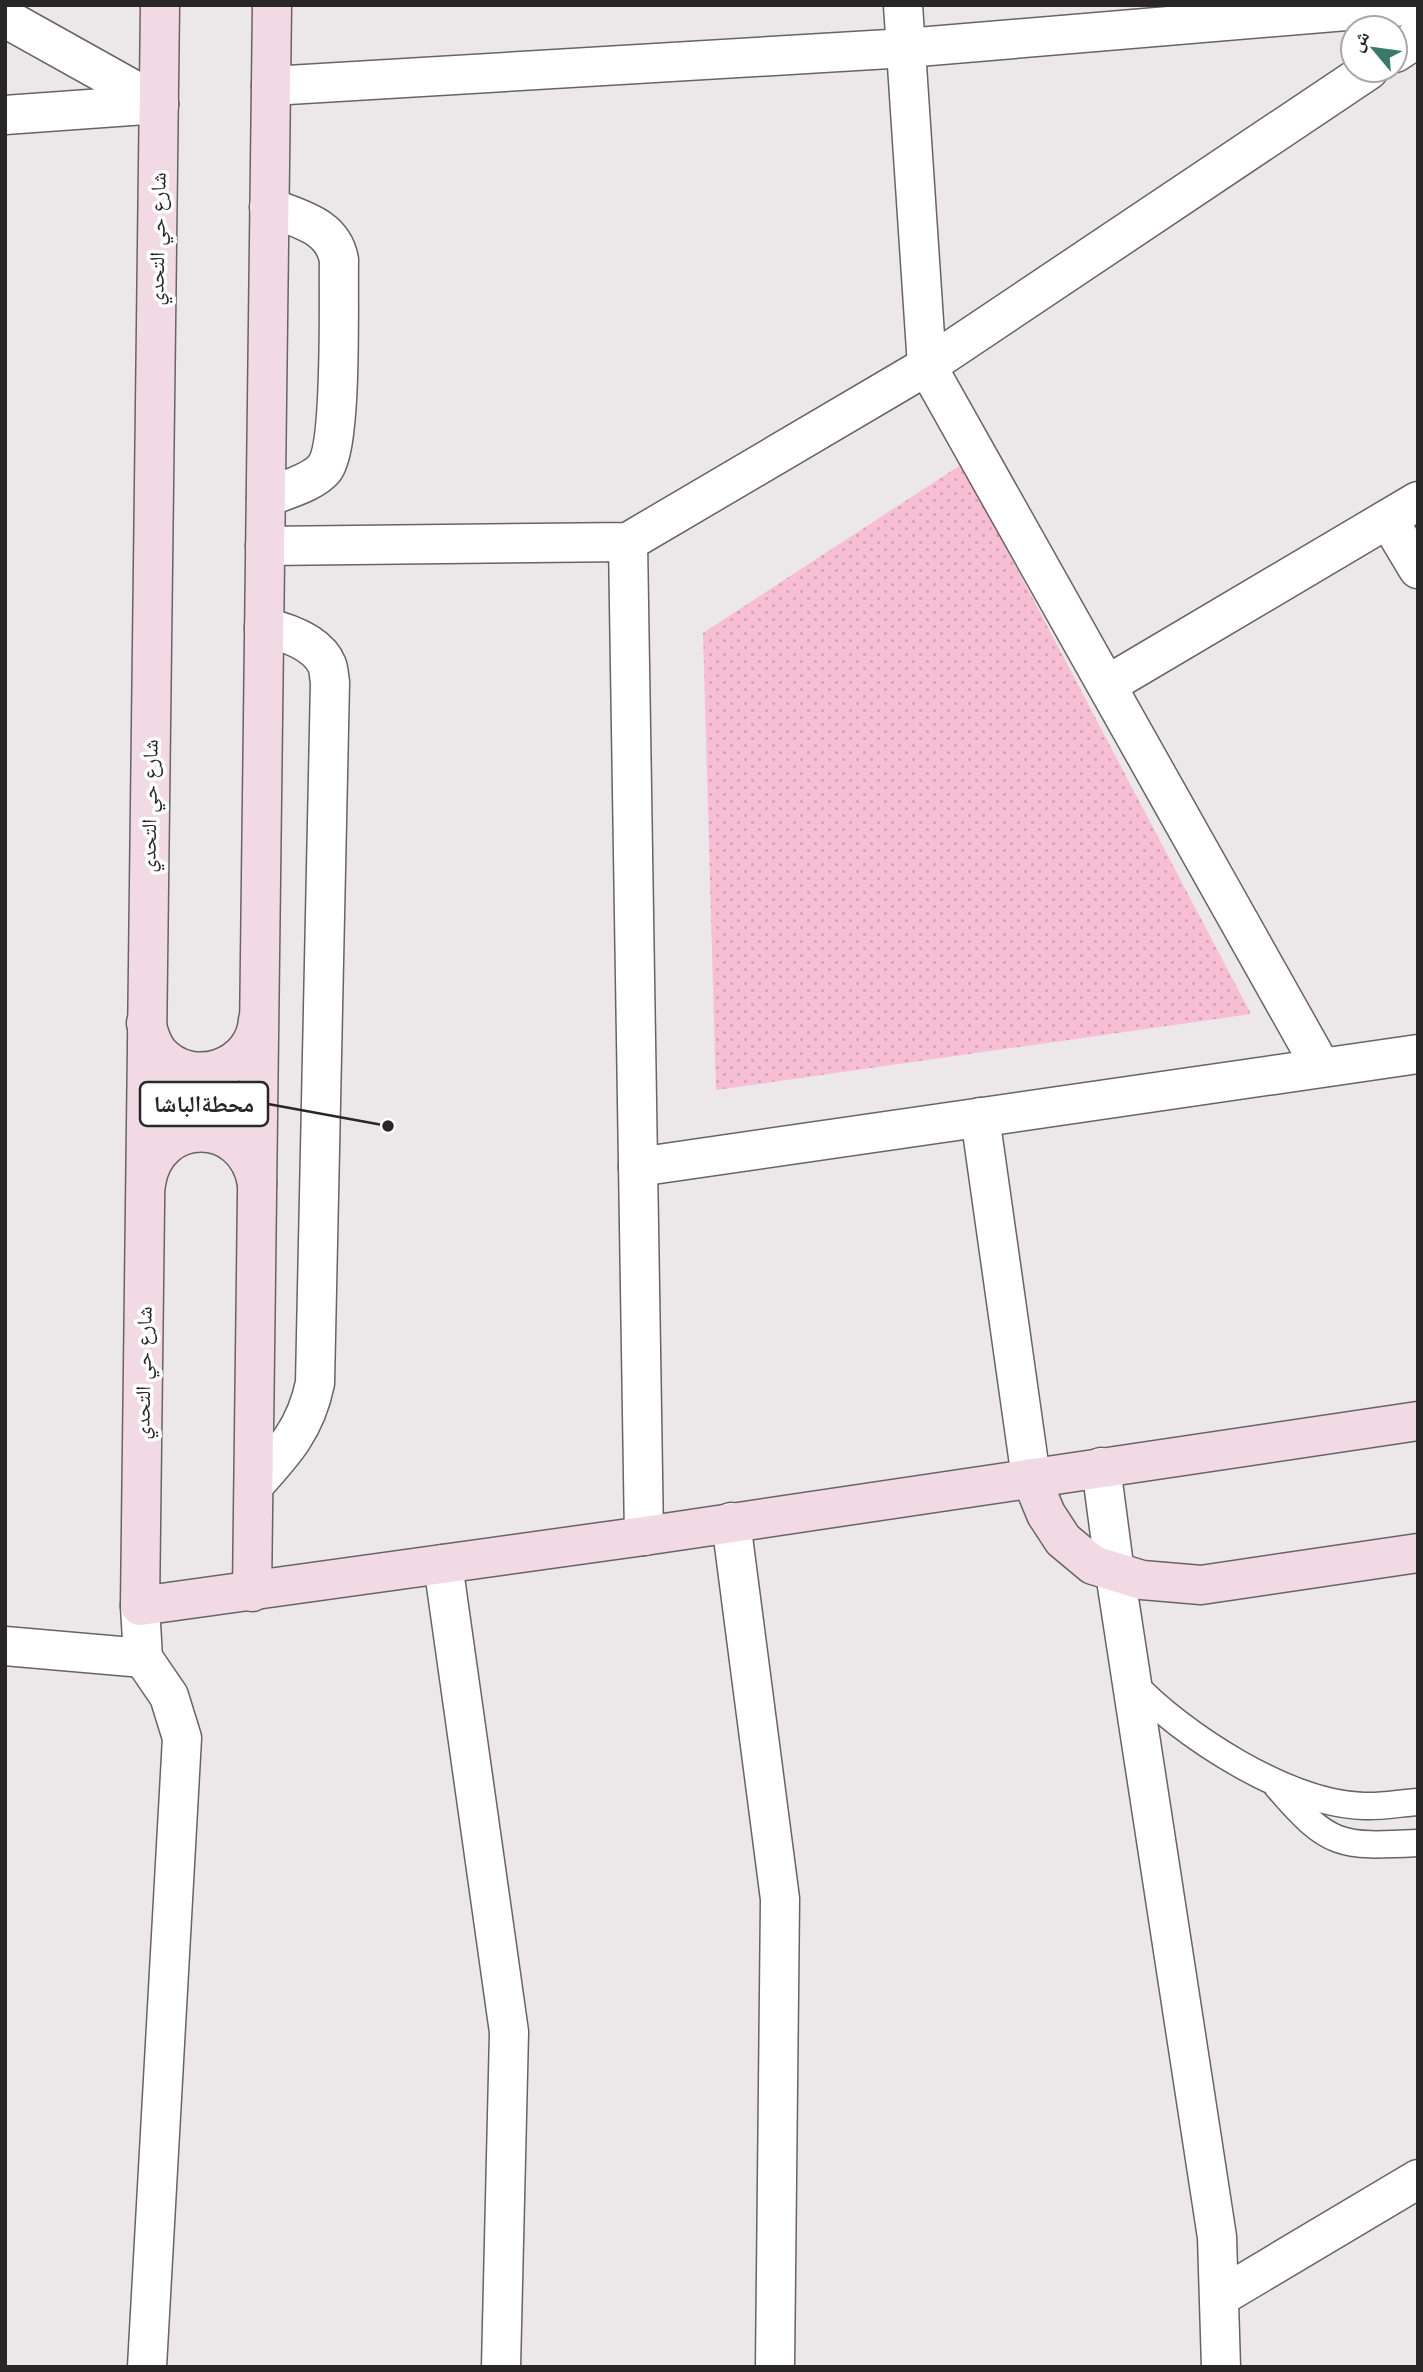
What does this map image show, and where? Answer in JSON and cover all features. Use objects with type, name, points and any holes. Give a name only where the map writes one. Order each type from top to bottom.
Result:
[{"type":"main road","name":"شارع حي التحدي","points":[[140,1606],[160,5]]},
{"type":"main road","points":[[252,1592],[272,5]]},
{"type":"main road","points":[[146,1023],[158,1052],[170,1063],[200,1072],[216,1070],[243,1055],[253,1042],[259,1011]]},
{"type":"main road","points":[[145,1189],[147,1173],[153,1159],[164,1146],[177,1137],[207,1132],[223,1136],[242,1150],[255,1171],[257,1186]]},
{"type":"main road","points":[[140,1606],[644,1536],[1418,1420]]},
{"type":"main road","points":[[1031,1478],[1046,1514],[1063,1540],[1093,1564],[1142,1580],[1201,1585],[1418,1553]]},
{"type":"street","points":[[903,5],[927,366],[1321,1067]]},
{"type":"street","points":[[271,86],[905,48],[1418,5]]},
{"type":"street","points":[[5,18],[159,104]]},
{"type":"street","points":[[265,546],[628,542],[927,366],[1348,84]]},
{"type":"street","points":[[5,115],[159,104]]},
{"type":"street","points":[[266,498],[311,479],[324,468],[332,449],[336,416],[339,260],[336,245],[325,232],[269,207]]},
{"type":"street","points":[[1107,685],[1403,510],[1418,569]]},
{"type":"street","points":[[628,542],[644,1536]]},
{"type":"street","points":[[254,1485],[294,1438],[305,1419],[315,1383],[330,682],[327,666],[320,654],[291,636],[264,627]]},
{"type":"street","points":[[638,1167],[1418,1054]]},
{"type":"street","points":[[980,1117],[1031,1478]]},
{"type":"street","points":[[1101,1467],[1214,2223],[1220,2297],[1221,2367]]},
{"type":"street","points":[[731,1522],[780,1899],[775,2367]]},
{"type":"street","points":[[443,1564],[509,2032],[501,2367]]},
{"type":"street","points":[[140,1606],[143,1658],[169,1696],[182,1738],[147,2367]]},
{"type":"street","points":[[5,1647],[143,1658]]},
{"type":"street","points":[[1220,2297],[1418,2179]]},
{"type":"lane","points":[[1131,1681],[1150,1700],[1194,1734],[1243,1766],[1272,1780],[1316,1798],[1340,1803],[1364,1806],[1418,1802]]},
{"type":"lane","points":[[1272,1780],[1319,1830],[1342,1842],[1369,1846],[1418,1843]]},
{"type":"shaded area","points":[[962,464],[1251,1014],[716,1090],[703,633]]},
{"type":"place","name":"محطةالباشا","points":[[388,1126]]}]
